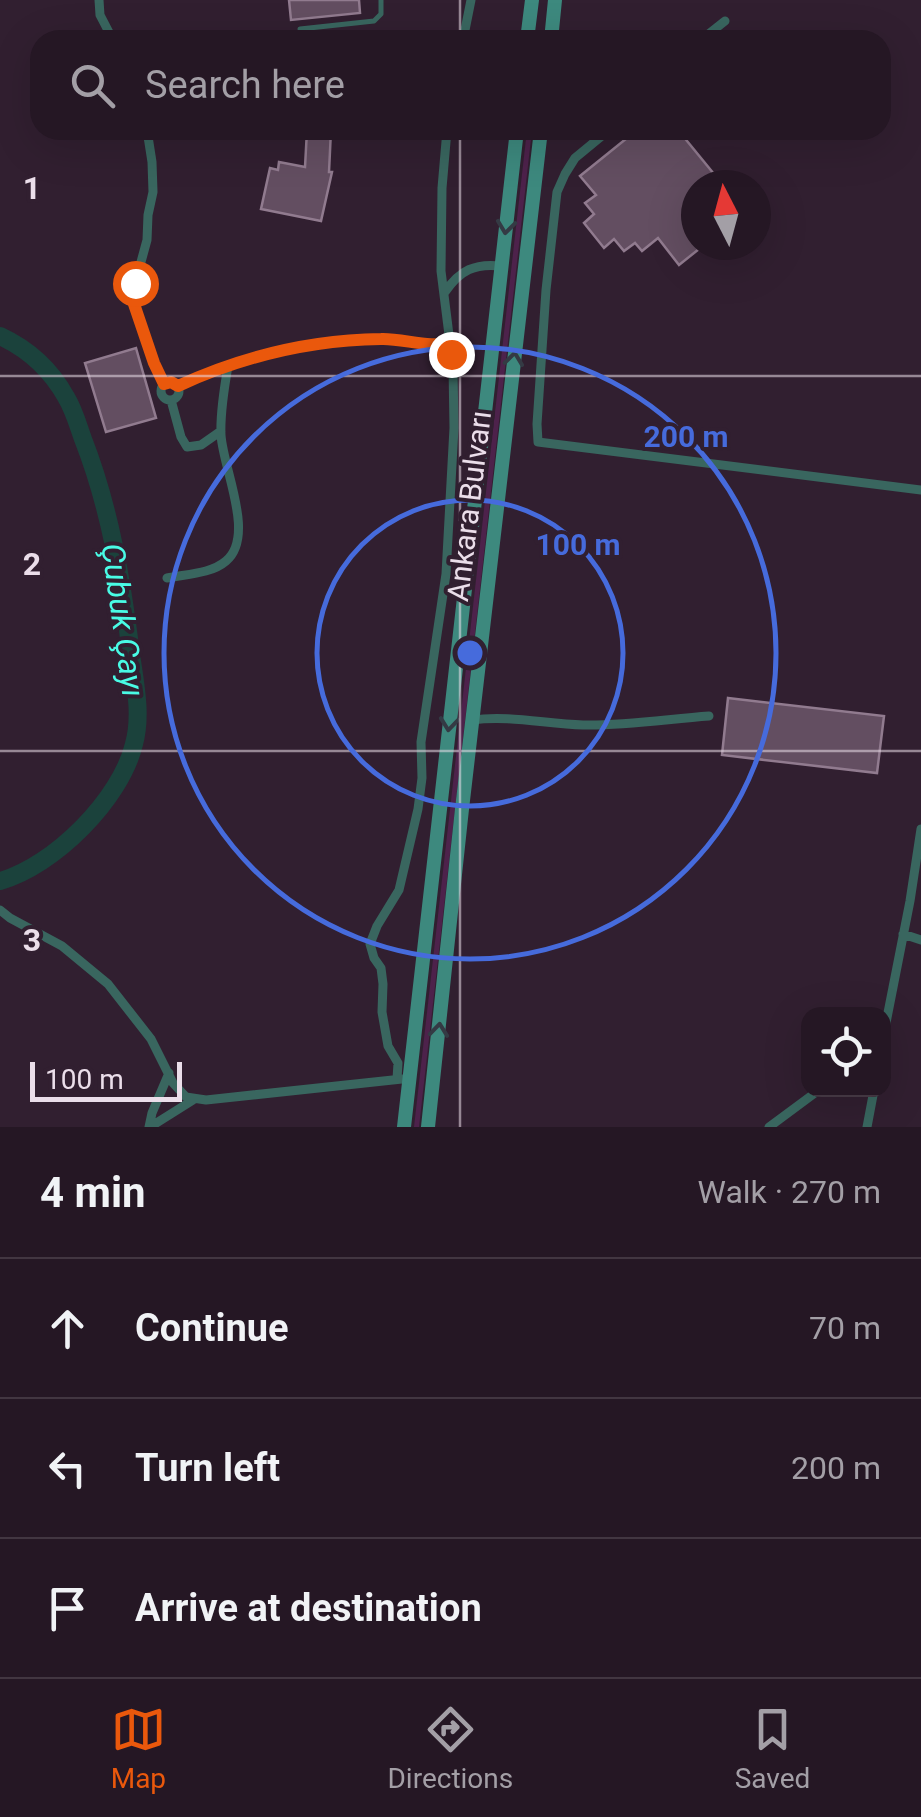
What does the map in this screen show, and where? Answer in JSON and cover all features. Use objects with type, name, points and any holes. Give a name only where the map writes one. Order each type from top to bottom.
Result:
[{"type":"main road","points":[[528,30],[532,0]]},
{"type":"main road","points":[[552,30],[556,0]]},
{"type":"main road","name":"Ankara Bulvarı","points":[[404,1127],[403,1079],[516,140]]},
{"type":"main road","name":"Ankara Bulvarı","points":[[428,1127],[540,140]]},
{"type":"street","points":[[99,0],[107,30]]},
{"type":"street","points":[[465,30],[471,0]]},
{"type":"street","points":[[714,30],[726,20]]},
{"type":"street","points":[[149,140],[153,192],[145,252],[132,296],[164,384]]},
{"type":"street","points":[[150,1127],[193,1100],[403,1079],[388,1046],[382,1012],[382,974],[370,944],[398,890],[422,786],[420,742],[449,544],[454,428],[440,242],[446,140]]},
{"type":"street","points":[[597,140],[575,158],[558,188],[546,290],[538,442],[921,490]]},
{"type":"street","points":[[535,185],[558,188]]},
{"type":"street","points":[[445,292],[464,270],[501,266]]},
{"type":"street","points":[[178,386],[265,353],[384,338],[439,345],[450,342]]},
{"type":"street","points":[[167,578],[215,568],[229,559],[239,535],[221,431],[228,366]]},
{"type":"street","points":[[171,400],[160,392],[164,384],[178,386]]},
{"type":"street","points":[[171,400],[178,394],[178,386]]},
{"type":"street","points":[[171,400],[187,447],[201,445],[221,431]]},
{"type":"street","points":[[472,720],[507,718],[590,725],[709,716]]},
{"type":"street","points":[[889,1007],[921,830]]},
{"type":"street","points":[[0,910],[62,946],[108,984],[152,1039],[180,1092],[193,1100]]},
{"type":"street","points":[[903,934],[921,940]]},
{"type":"street","points":[[150,1127],[169,1073]]},
{"type":"street","points":[[769,1127],[809,1097]]},
{"type":"street","points":[[867,1127],[873,1097]]},
{"type":"lane","points":[[300,29],[374,21],[381,14],[381,0]]},
{"type":"shaded area","points":[[526,140],[531,140],[419,1127],[414,1127]]},
{"type":"building","points":[[289,0],[359,0],[360,13],[291,20]]},
{"type":"building","points":[[306,140],[331,140],[332,172],[321,221],[261,209],[270,168],[278,170],[279,162],[305,167]]},
{"type":"building","points":[[625,140],[686,140],[711,170],[681,170],[681,260],[685,260],[679,265],[658,238],[642,251],[635,243],[624,251],[614,239],[604,248],[584,223],[594,214],[585,203],[596,195],[580,176]]},
{"type":"building","points":[[136,348],[156,418],[106,432],[85,363]]},
{"type":"building","points":[[728,698],[884,716],[877,773],[722,755]]},
{"type":"waterway","name":"Çubuk Çayı","points":[[0,336],[46,369],[76,418],[101,491],[114,545],[138,710],[127,765],[100,808],[63,846],[21,873],[0,881]]},
{"type":"route","points":[[135,283],[134,304],[164,384],[178,386],[265,353],[327,343],[384,338],[439,345],[450,342],[451,354]]}]
